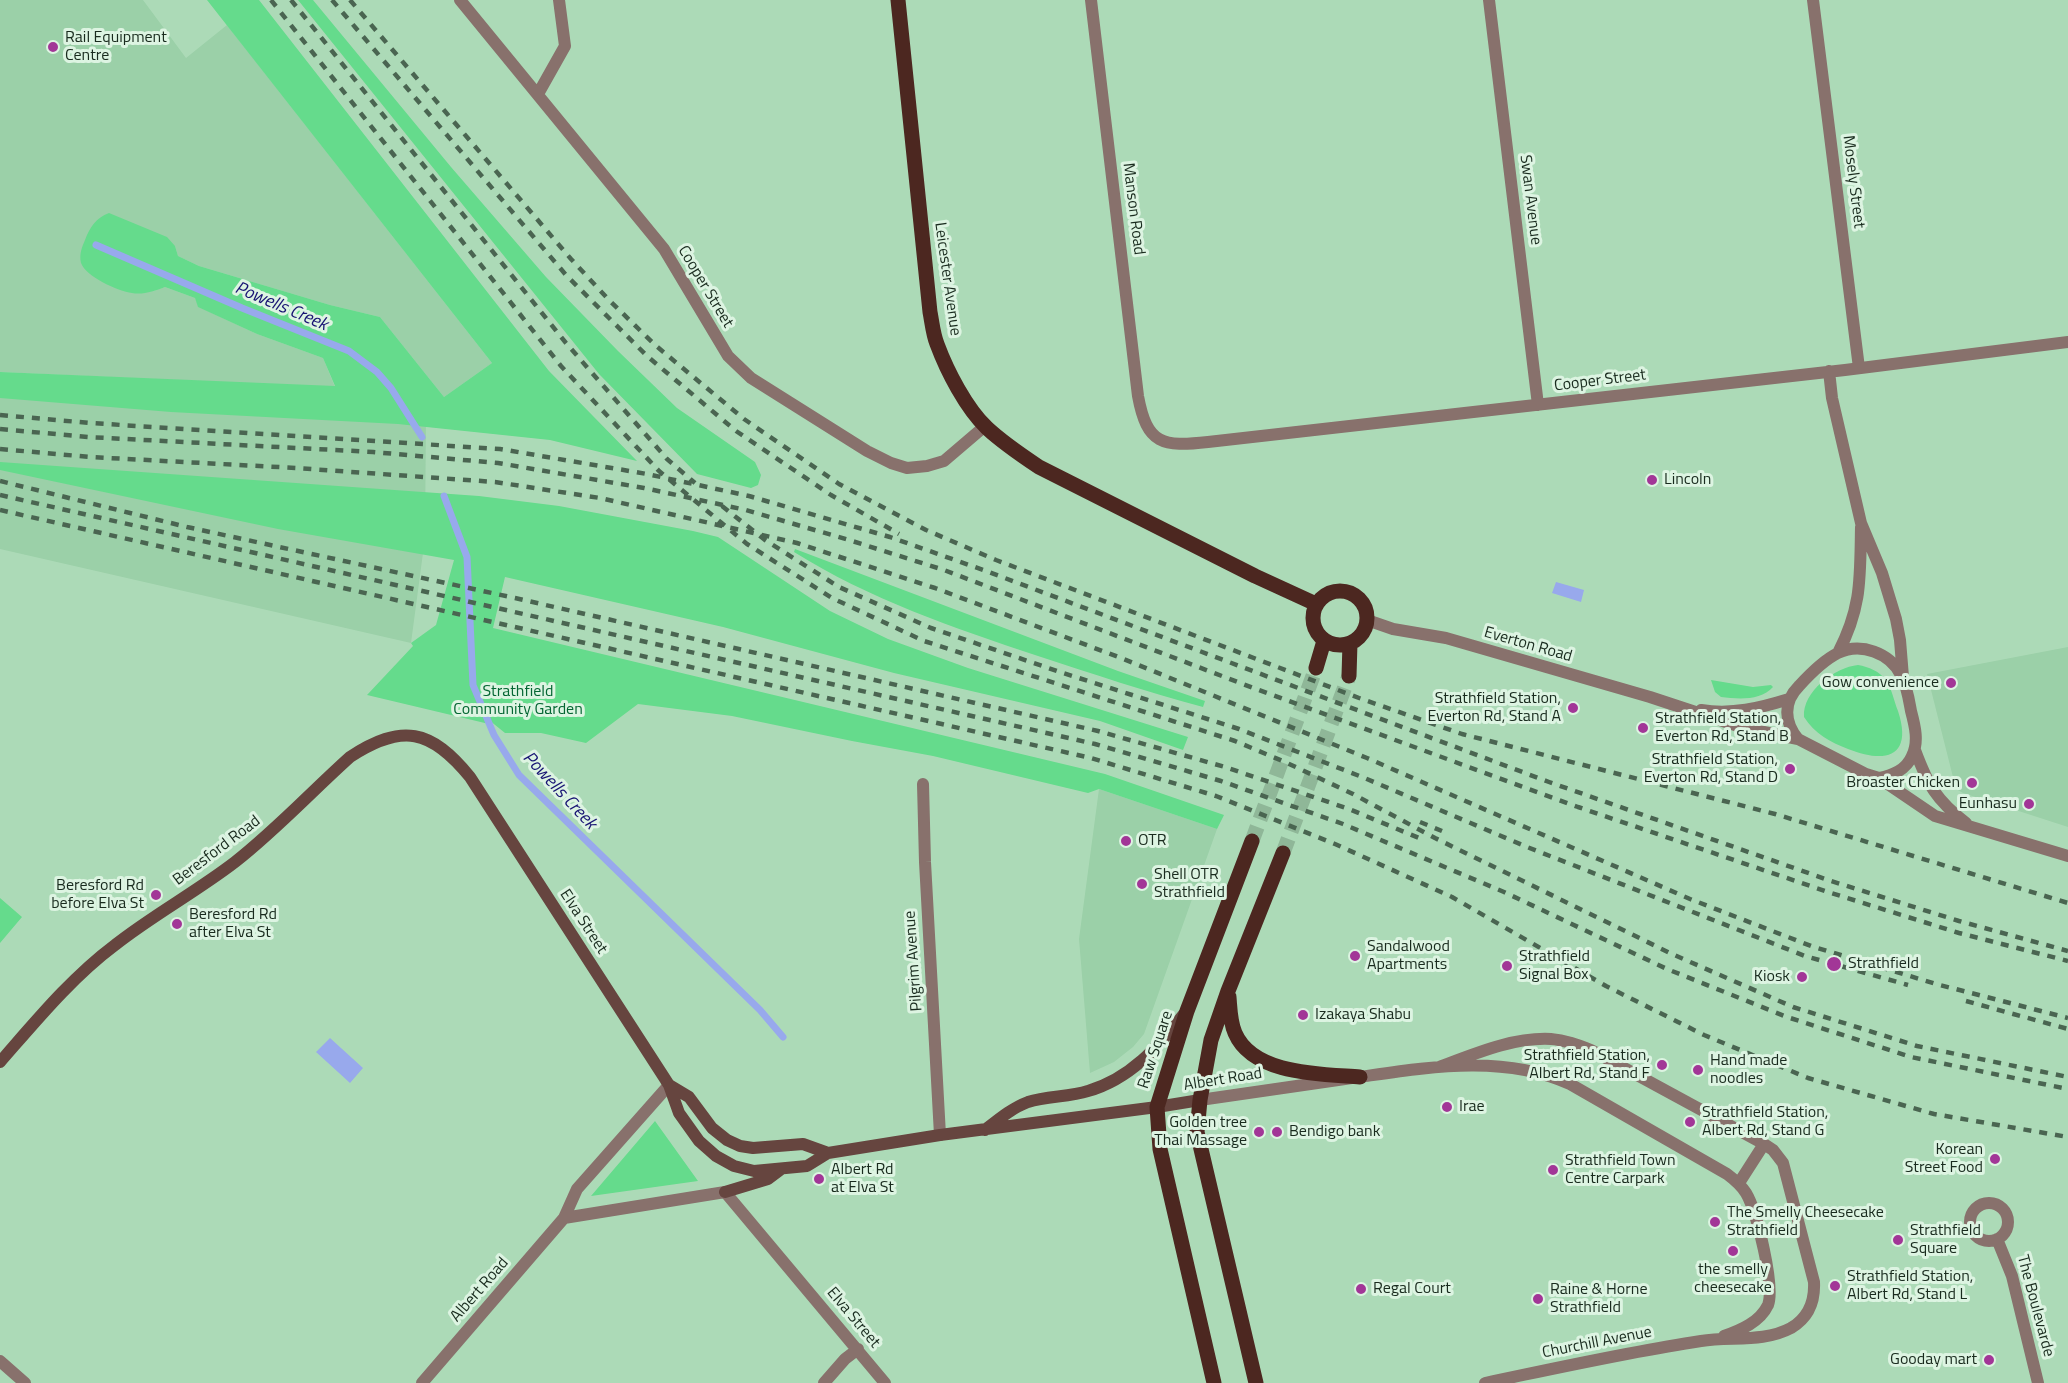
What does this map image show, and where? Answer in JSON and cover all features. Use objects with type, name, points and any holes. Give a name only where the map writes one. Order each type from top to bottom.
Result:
[{"type":"main road","name":"Leicester Avenue","points":[[898,0],[930,312],[936,342],[951,375],[985,426],[1039,467],[1255,576],[1316,604]]},
{"type":"main road","points":[[1339,590],[1348,592],[1363,603],[1366,611],[1367,620],[1362,634],[1350,643],[1341,646],[1324,640],[1314,628],[1312,620],[1316,604],[1330,592],[1339,590]]},
{"type":"main road","points":[[1316,668],[1324,640]]},
{"type":"main road","points":[[1349,676],[1350,643]]},
{"type":"main road","name":"Beresford Road","points":[[0,1062],[79,975],[138,927],[207,883],[236,861],[262,840],[335,771],[366,747],[385,739],[405,736],[423,737],[440,745],[454,757],[470,777]]},
{"type":"main road","name":"Elva Street","points":[[470,777],[669,1085],[679,1113],[699,1141],[716,1156],[734,1166],[754,1171],[781,1169],[807,1166],[828,1153],[940,1136]]},
{"type":"main road","name":"Raw Square","points":[[1214,1383],[1160,1149],[1157,1107],[1187,1011],[1252,841]]},
{"type":"main road","points":[[1256,1383],[1197,1132],[1208,1050],[1228,991],[1283,853]]},
{"type":"main road","points":[[1228,991],[1235,1035],[1253,1056],[1268,1063],[1310,1073],[1360,1077]]},
{"type":"main road","points":[[984,1131],[1009,1112],[1029,1102],[1089,1091],[1124,1076],[1157,1047],[1187,1011]]},
{"type":"main road","name":"Elva Street","points":[[669,1085],[689,1097],[712,1128],[726,1140],[740,1146],[753,1148],[803,1144],[828,1153]]},
{"type":"main road","name":"Albert Road","points":[[940,1136],[1200,1100]]},
{"type":"main road","points":[[724,1192],[768,1179],[781,1169]]},
{"type":"street","name":"Cooper Street","points":[[460,0],[664,249],[728,356],[751,378],[867,451],[907,468],[944,461],[985,426]]},
{"type":"street","points":[[538,94],[565,46],[559,0]]},
{"type":"street","name":"Manson Road","points":[[1091,0],[1138,396],[1146,422]]},
{"type":"street","name":"Swan Avenue","points":[[1489,0],[1538,405]]},
{"type":"street","name":"Mosely Street","points":[[1812,0],[1859,368]]},
{"type":"street","name":"Cooper Street","points":[[1146,422],[1158,438],[1168,444],[1182,445],[2068,342]]},
{"type":"street","points":[[1828,371],[1832,398],[1861,523],[1882,573],[1896,619],[1902,677],[1916,740],[1915,750],[1905,767],[1879,777]]},
{"type":"street","points":[[1798,740],[1789,724],[1787,706],[1789,699],[1804,680],[1838,653],[1850,630],[1858,604],[1861,523]]},
{"type":"street","name":"Everton Road","points":[[1367,620],[1393,628],[1446,638],[1679,706]]},
{"type":"street","points":[[1838,653],[1855,650],[1870,651],[1890,660],[1902,677]]},
{"type":"street","points":[[1679,706],[1731,712],[1768,706],[1789,699]]},
{"type":"street","points":[[1679,706],[1725,723],[1798,740],[1866,774],[1879,777],[1935,816],[2068,856]]},
{"type":"street","points":[[1915,750],[1923,773],[1939,799],[1969,825]]},
{"type":"street","name":"Pilgrim Avenue","points":[[923,784],[940,1136]]},
{"type":"street","name":"Albert Road","points":[[1439,1067],[1507,1045],[1550,1039],[1571,1043],[1592,1050],[1764,1144]]},
{"type":"street","name":"Albert Road","points":[[1200,1100],[1439,1067],[1509,1066],[1551,1075],[1578,1088],[1739,1183]]},
{"type":"street","name":"Albert Road","points":[[422,1383],[564,1218],[577,1189],[669,1085]]},
{"type":"street","points":[[1764,1144],[1778,1156],[1785,1170],[1812,1274],[1815,1295],[1802,1320],[1790,1328],[1773,1335],[1756,1338],[1716,1338],[1751,1324],[1768,1304],[1771,1288],[1753,1207],[1739,1183],[1764,1144]]},
{"type":"street","points":[[564,1218],[724,1192]]},
{"type":"street","name":"Elva Street","points":[[724,1192],[858,1348],[885,1383]]},
{"type":"street","name":"The Boulevarde","points":[[1997,1239],[2012,1276],[2038,1383]]},
{"type":"street","name":"Churchill Avenue","points":[[1485,1383],[1624,1353],[1716,1338]]},
{"type":"street","points":[[824,1383],[858,1348]]},
{"type":"street","points":[[0,1361],[25,1383]]},
{"type":"shaded area","points":[[0,0],[143,0],[186,58],[227,25],[492,363],[444,397],[380,317],[330,305],[199,266],[178,256],[175,246],[133,293],[154,291],[165,287],[195,298],[199,307],[257,334],[323,358],[335,387],[0,372]]},
{"type":"shaded area","points":[[0,381],[426,416],[425,538],[411,643],[0,549]]},
{"type":"shaded area","points":[[2068,647],[2068,827],[1956,789],[1927,674]]},
{"type":"shaded area","name":"Shell OTR Strathfield","points":[[1099,789],[1217,829],[1144,1034],[1133,1047],[1114,1062],[1090,1073],[1079,939]]},
{"type":"green space","points":[[207,0],[259,0],[549,371],[637,461],[550,440],[398,424],[171,412],[0,398],[0,372],[335,386],[323,358],[257,334],[198,307],[195,298],[165,287],[145,293],[126,292],[89,273],[81,263],[82,248],[94,224],[109,213],[167,237],[175,246],[178,256],[199,266],[330,305],[380,317],[444,397],[492,363]]},
{"type":"green space","points":[[298,0],[313,0],[451,167],[546,277],[618,351],[677,408],[755,462],[761,475],[758,485],[751,488],[697,474],[599,374]]},
{"type":"green space","name":"Strathfield Community Garden","points":[[0,462],[479,496],[559,506],[718,537],[830,611],[888,639],[968,668],[1188,737],[1183,750],[1100,721],[894,673],[723,627],[505,577],[493,628],[1105,774],[1224,815],[1217,829],[1099,789],[1088,793],[933,756],[732,716],[638,704],[586,743],[541,733],[505,733],[489,720],[489,724],[367,695],[413,646],[411,643],[436,625],[454,560],[278,529],[0,470]]},
{"type":"green space","points":[[795,549],[1118,671],[1205,701],[1203,707],[1006,645],[913,611],[823,569],[794,552]]},
{"type":"green space","points":[[1858,665],[1877,672],[1890,687],[1902,726],[1899,747],[1893,753],[1874,756],[1848,749],[1823,737],[1804,717],[1808,699],[1822,682],[1840,670]]},
{"type":"green space","points":[[1711,680],[1753,687],[1771,685],[1773,687],[1756,697],[1721,697],[1715,692]]},
{"type":"green space","points":[[0,898],[22,917],[0,943]]},
{"type":"green space","points":[[655,1121],[698,1181],[591,1196]]},
{"type":"water","points":[[1556,582],[1584,590],[1581,602],[1552,593]]},
{"type":"water","points":[[330,1038],[363,1068],[350,1083],[316,1052]]},
{"type":"waterway","name":"Powells Creek","points":[[96,245],[349,351],[377,372],[391,388],[422,437]]},
{"type":"waterway","name":"Powells Creek","points":[[444,496],[467,557],[473,685],[494,735],[519,775],[760,1010],[783,1037]]},
{"type":"tunnel","points":[[1252,841],[1316,668]]},
{"type":"tunnel","points":[[1283,853],[1349,676]]},
{"type":"railway","points":[[271,0],[561,366],[659,471],[747,544],[832,598],[924,641],[1235,741],[1285,762],[1672,954],[1793,1007],[1917,1046],[2068,1077]]},
{"type":"railway","points":[[291,0],[566,343],[667,459],[695,483]]},
{"type":"railway","points":[[332,0],[566,275],[647,356],[736,431],[831,495],[899,534]]},
{"type":"railway","points":[[350,0],[571,259],[655,345],[744,419],[839,484],[926,530],[996,560],[1359,698],[1462,734],[1775,814],[2068,903]]},
{"type":"railway","points":[[0,415],[90,423],[500,449],[647,474],[749,496],[890,537],[986,571],[1549,782],[1831,881],[1959,921],[2068,951]]},
{"type":"railway","points":[[0,429],[88,437],[373,452],[498,463],[644,488],[746,510],[944,570],[1256,689],[1578,807],[1828,892],[1959,933],[2068,961]]},
{"type":"railway","points":[[0,449],[90,457],[495,482],[600,498],[797,543],[935,588],[1121,658],[1367,758],[1690,899],[1811,946],[1936,984],[2068,1018]]},
{"type":"railway","points":[[0,481],[187,527],[515,598],[1098,731],[1225,767],[1349,809],[1419,838]]},
{"type":"railway","points":[[0,495],[1095,744],[1221,781],[1343,824],[1504,892],[1667,969],[1787,1017],[1911,1057],[2068,1089]]},
{"type":"railway","points":[[722,506],[765,540],[839,587],[931,628],[1239,729],[1362,777],[1527,847],[1805,956],[1908,985]]},
{"type":"railway","points":[[0,510],[1091,758],[1216,796],[1335,844],[1452,897],[1606,986],[1704,1035],[1808,1078],[1934,1114],[2068,1137]]},
{"type":"railway","points":[[1420,822],[1442,831]]},
{"type":"railway","points":[[1966,1001],[2068,1029]]},
{"type":"place","name":"Rail Equipment Centre","points":[[53,47]]},
{"type":"place","name":"Lincoln","points":[[1652,480]]},
{"type":"place","name":"Gow convenience","points":[[1951,683]]},
{"type":"place","name":"Strathfield Station, Everton Rd, Stand A","points":[[1573,708]]},
{"type":"place","name":"Strathfield Station, Everton Rd, Stand B","points":[[1643,728]]},
{"type":"place","name":"Strathfield Station, Everton Rd, Stand D","points":[[1790,769]]},
{"type":"place","name":"Broaster Chicken","points":[[1972,783]]},
{"type":"place","name":"Eunhasu","points":[[2029,804]]},
{"type":"place","name":"OTR","points":[[1126,841]]},
{"type":"place","name":"Shell OTR Strathfield","points":[[1142,884]]},
{"type":"place","name":"Beresford Rd before Elva St","points":[[156,895]]},
{"type":"place","name":"Beresford Rd after Elva St","points":[[177,924]]},
{"type":"place","name":"Sandalwood Apartments","points":[[1355,956]]},
{"type":"place","name":"Strathfield","points":[[1834,964]]},
{"type":"place","name":"Strathfield Signal Box","points":[[1507,966]]},
{"type":"place","name":"Kiosk","points":[[1802,977]]},
{"type":"place","name":"Izakaya Shabu","points":[[1303,1015]]},
{"type":"place","name":"Strathfield Station, Albert Rd, Stand F","points":[[1662,1065]]},
{"type":"place","name":"Hand made noodles","points":[[1698,1070]]},
{"type":"place","name":"Irae","points":[[1447,1107]]},
{"type":"place","name":"Strathfield Station, Albert Rd, Stand G","points":[[1690,1122]]},
{"type":"place","name":"Golden tree Thai Massage","points":[[1259,1132]]},
{"type":"place","name":"Bendigo bank","points":[[1277,1132]]},
{"type":"place","name":"Korean Street Food","points":[[1995,1159]]},
{"type":"place","name":"Strathfield Town Centre Carpark","points":[[1553,1170]]},
{"type":"place","name":"Albert Rd at Elva St","points":[[819,1179]]},
{"type":"place","name":"The Smelly Cheesecake Strathfield","points":[[1715,1222]]},
{"type":"place","name":"Strathfield Square","points":[[1898,1240]]},
{"type":"place","name":"the smelly cheesecake","points":[[1733,1251]]},
{"type":"place","name":"Strathfield Station, Albert Rd, Stand L","points":[[1835,1286]]},
{"type":"place","name":"Regal Court","points":[[1361,1289]]},
{"type":"place","name":"Raine & Horne Strathfield","points":[[1538,1299]]},
{"type":"place","name":"Gooday mart","points":[[1989,1360]]}]
